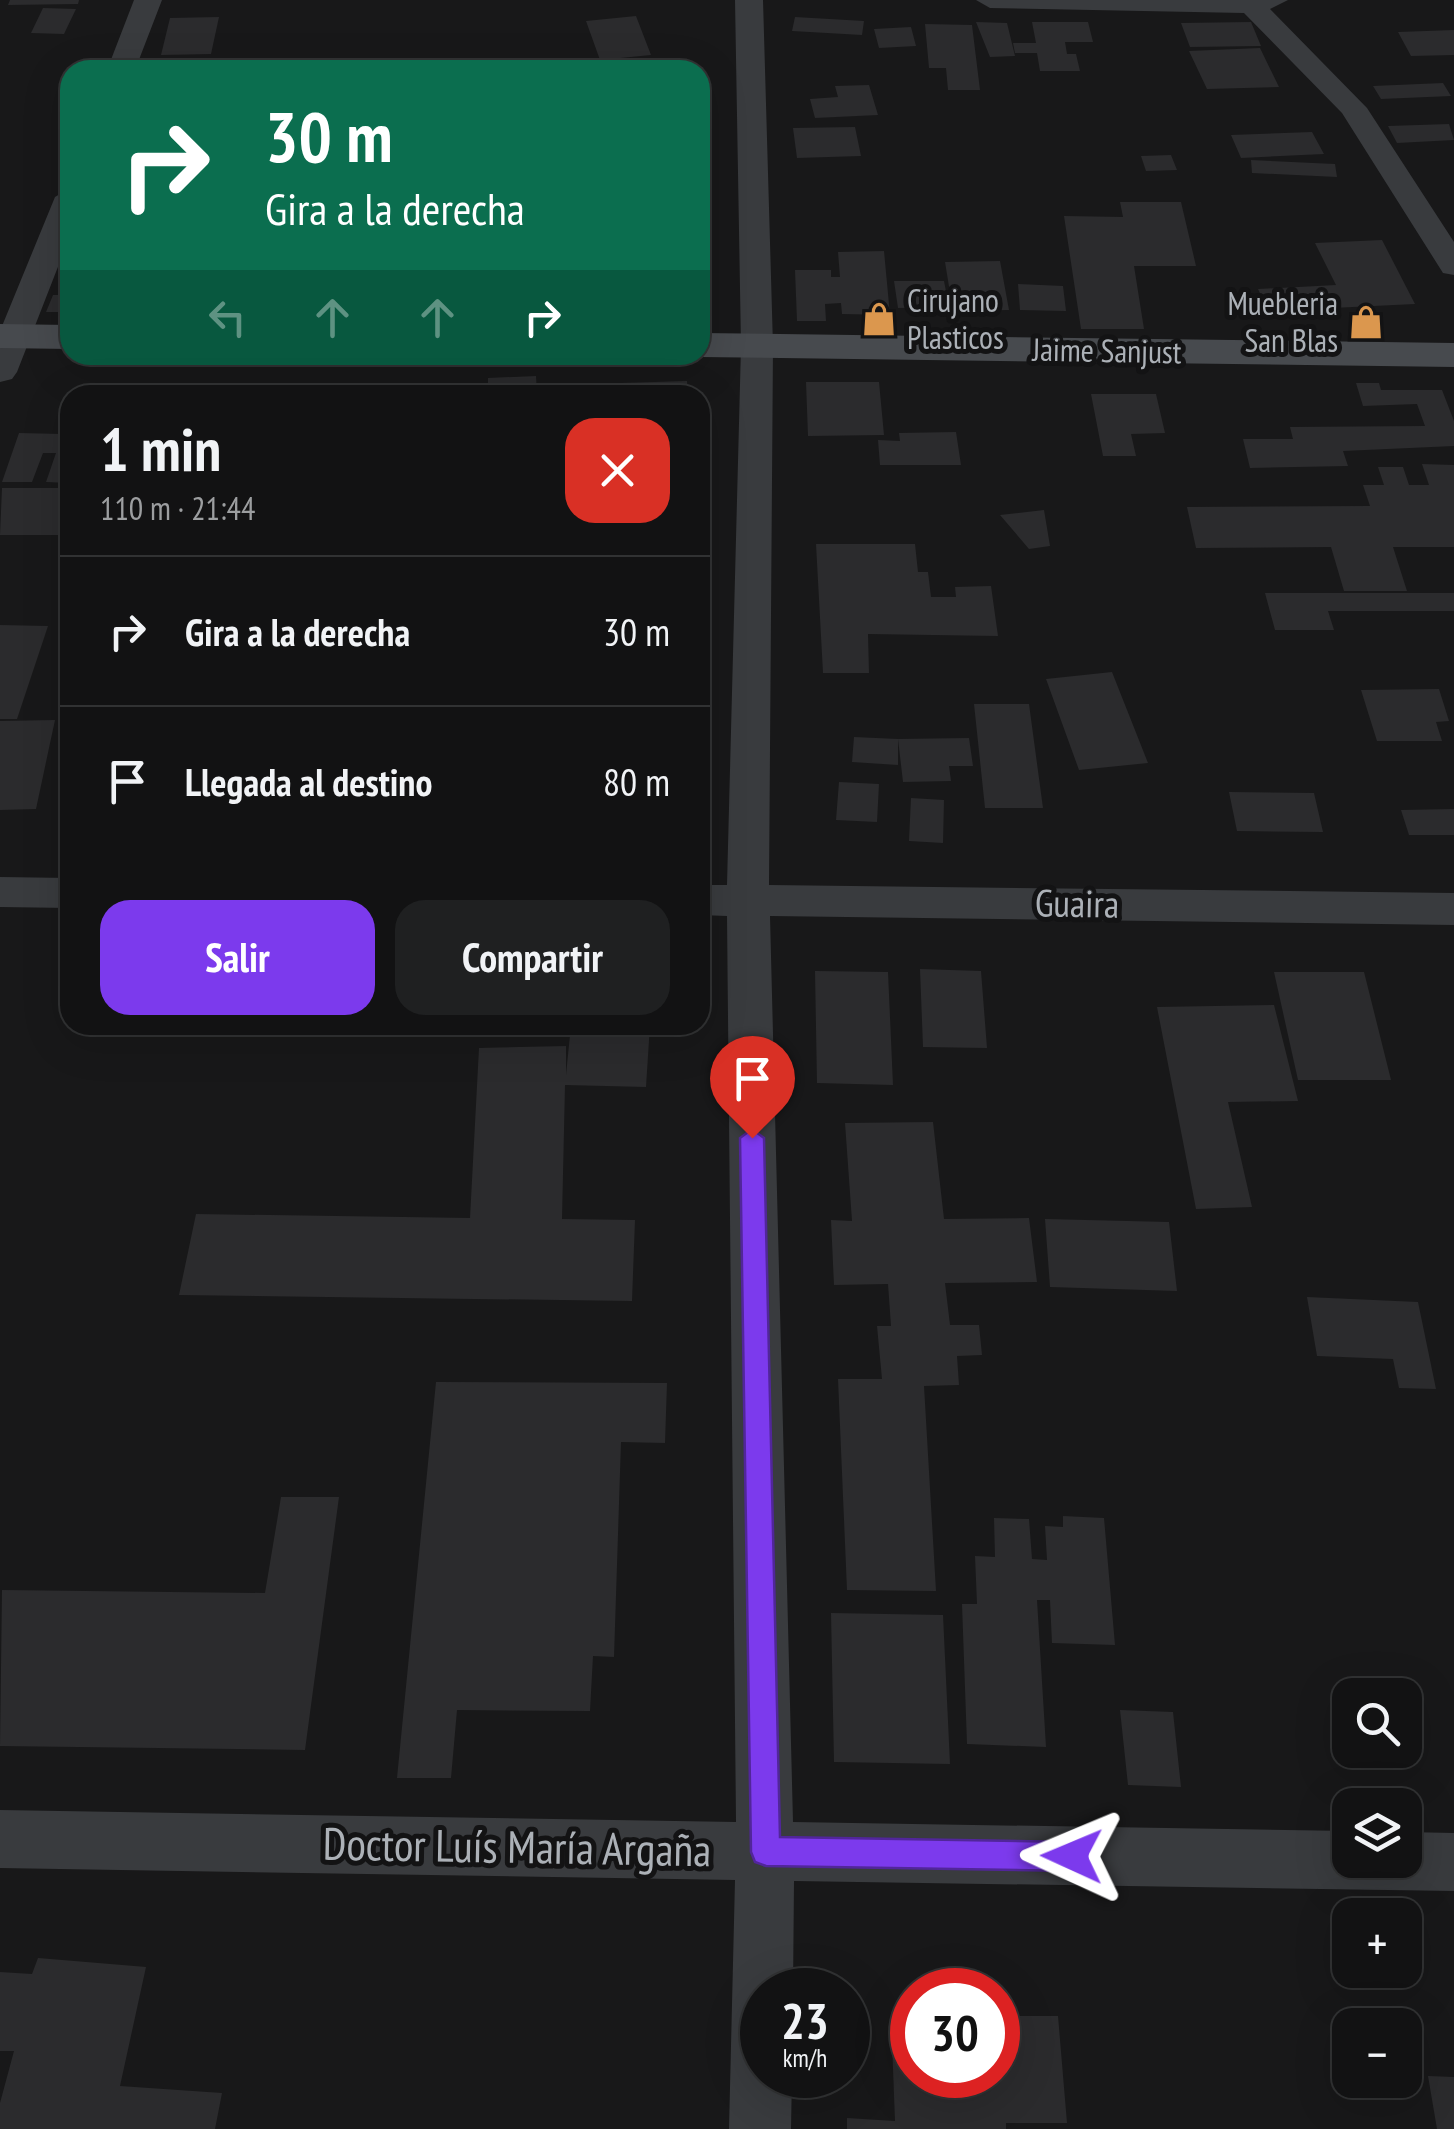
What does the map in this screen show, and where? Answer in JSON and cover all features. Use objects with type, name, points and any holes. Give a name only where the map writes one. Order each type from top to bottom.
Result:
[{"type":"main road","points":[[5,348],[60,339]]},
{"type":"main road","name":"Jaime Sanjust","points":[[710,345],[1454,355]]},
{"type":"street","points":[[124,60],[148,0]]},
{"type":"street","points":[[749,0],[757,346],[748,901],[766,1852],[763,1968]]},
{"type":"street","points":[[990,0],[1257,2],[1353,108],[1454,266]]},
{"type":"street","points":[[5,348],[60,219]]},
{"type":"street","points":[[0,892],[60,893]]},
{"type":"street","name":"Guaira","points":[[710,900],[1454,909]]},
{"type":"street","name":"Doctor Luís María Argaña","points":[[0,1839],[1454,1862]]},
{"type":"street","points":[[760,2098],[760,2129]]},
{"type":"building","points":[[10,0],[79,0],[78,4],[8,5]]},
{"type":"building","points":[[43,8],[76,9],[64,34],[31,33]]},
{"type":"building","points":[[636,16],[651,55],[600,60],[586,21]]},
{"type":"building","points":[[219,17],[211,54],[161,55],[170,18]]},
{"type":"building","points":[[795,17],[864,21],[862,35],[792,31]]},
{"type":"building","points":[[976,22],[1007,23],[1015,56],[990,57]]},
{"type":"building","points":[[1032,22],[1088,22],[1093,42],[1065,42],[1067,54],[1076,54],[1080,71],[1040,71],[1037,53],[1015,53],[1013,43],[1036,43]]},
{"type":"building","points":[[1251,22],[1261,46],[1190,47],[1181,23]]},
{"type":"building","points":[[925,24],[972,25],[980,90],[948,90],[946,68],[929,68]]},
{"type":"building","points":[[911,27],[916,46],[879,48],[874,29]]},
{"type":"building","points":[[1454,30],[1454,55],[1411,56],[1398,32]]},
{"type":"building","points":[[1260,48],[1279,87],[1207,89],[1189,51]]},
{"type":"building","points":[[553,58],[592,58],[592,60]]},
{"type":"building","points":[[1443,83],[1451,96],[1381,99],[1373,86]]},
{"type":"building","points":[[869,85],[878,115],[815,118],[810,99],[838,97],[835,86]]},
{"type":"building","points":[[1449,124],[1454,140],[1397,143],[1388,126]]},
{"type":"building","points":[[855,127],[861,156],[797,158],[793,128]]},
{"type":"building","points":[[1312,132],[1324,154],[1241,158],[1231,135]]},
{"type":"building","points":[[1171,155],[1177,170],[1146,171],[1141,156]]},
{"type":"building","points":[[1251,160],[1335,164],[1337,177],[1252,173]]},
{"type":"building","points":[[1120,202],[1181,202],[1196,266],[1134,266],[1144,329],[1081,329],[1064,216],[1123,217]]},
{"type":"building","points":[[1382,240],[1415,304],[1268,311],[1258,289],[1336,285],[1315,243]]},
{"type":"building","points":[[884,251],[890,315],[842,314],[841,303],[825,304],[826,321],[797,321],[795,270],[831,270],[831,277],[840,277],[838,252]]},
{"type":"building","points":[[1000,261],[1009,310],[953,311],[945,262]]},
{"type":"building","points":[[894,281],[944,281],[949,307],[898,308]]},
{"type":"building","points":[[1018,284],[1063,286],[1066,311],[1020,310]]},
{"type":"building","points":[[53,295],[60,295],[60,312],[46,312]]},
{"type":"building","points":[[536,376],[536,385],[488,385],[488,378]]},
{"type":"building","points":[[687,381],[687,385],[554,385]]},
{"type":"building","points":[[806,382],[879,382],[884,435],[808,436]]},
{"type":"building","points":[[1356,383],[1379,383],[1381,390],[1442,390],[1454,421],[1454,446],[1343,451],[1348,466],[1250,468],[1243,439],[1293,439],[1290,427],[1425,426],[1417,404],[1363,406]]},
{"type":"building","points":[[1091,394],[1156,394],[1165,433],[1131,434],[1136,456],[1103,456]]},
{"type":"building","points":[[956,432],[961,465],[880,465],[878,440],[900,441],[899,433]]},
{"type":"building","points":[[19,433],[60,434],[60,483],[46,482],[56,453],[43,453],[32,482],[2,482]]},
{"type":"building","points":[[1422,464],[1454,465],[1454,547],[1393,547],[1407,591],[1344,591],[1331,547],[1196,548],[1187,507],[1370,506],[1363,485],[1384,485],[1378,467],[1403,467],[1409,485],[1429,485]]},
{"type":"building","points":[[2,488],[60,488],[60,535],[0,535]]},
{"type":"building","points":[[1044,510],[1050,546],[1029,549],[1000,515]]},
{"type":"building","points":[[816,544],[915,544],[918,572],[928,572],[931,597],[956,597],[955,587],[991,586],[998,636],[868,634],[869,673],[823,673]]},
{"type":"building","points":[[1265,593],[1454,593],[1454,611],[1328,611],[1334,630],[1275,630]]},
{"type":"building","points":[[0,625],[48,626],[17,719],[0,719]]},
{"type":"building","points":[[1112,672],[1148,763],[1079,770],[1046,679]]},
{"type":"building","points":[[1439,689],[1449,721],[1436,722],[1442,741],[1377,741],[1361,690]]},
{"type":"building","points":[[974,704],[1029,704],[1043,808],[985,808]]},
{"type":"building","points":[[55,720],[36,809],[0,810],[0,721]]},
{"type":"building","points":[[854,737],[898,739],[898,765],[852,762]]},
{"type":"building","points":[[969,738],[973,766],[949,766],[951,781],[903,782],[898,739]]},
{"type":"building","points":[[839,782],[879,784],[877,822],[836,820]]},
{"type":"building","points":[[1229,792],[1314,793],[1323,832],[1237,831]]},
{"type":"building","points":[[911,798],[944,800],[943,843],[909,841]]},
{"type":"building","points":[[1454,809],[1454,835],[1409,835],[1401,810]]},
{"type":"building","points":[[920,969],[981,971],[987,1048],[923,1047]]},
{"type":"building","points":[[815,971],[888,972],[893,1085],[817,1083]]},
{"type":"building","points":[[1274,972],[1364,972],[1391,1080],[1298,1080]]},
{"type":"building","points":[[1274,1005],[1298,1101],[1228,1102],[1252,1207],[1196,1209],[1157,1007]]},
{"type":"building","points":[[570,1035],[649,1035],[646,1087],[565,1085],[562,1219],[635,1220],[632,1301],[179,1295],[196,1214],[470,1218],[479,1048],[566,1046],[566,1075]]},
{"type":"building","points":[[933,1122],[944,1219],[1029,1218],[1037,1282],[945,1283],[950,1325],[979,1325],[982,1355],[957,1356],[959,1385],[924,1386],[936,1591],[847,1590],[838,1379],[882,1379],[877,1326],[891,1326],[888,1284],[834,1285],[831,1220],[852,1221],[845,1123]]},
{"type":"building","points":[[1045,1219],[1169,1222],[1177,1291],[1050,1287]]},
{"type":"building","points":[[1307,1297],[1418,1302],[1436,1389],[1399,1388],[1393,1359],[1317,1356]]},
{"type":"building","points":[[436,1382],[667,1383],[665,1443],[621,1442],[614,1657],[593,1656],[590,1711],[457,1710],[451,1778],[397,1778]]},
{"type":"building","points":[[281,1497],[339,1497],[305,1750],[0,1746],[2,1590],[265,1593]]},
{"type":"building","points":[[1063,1516],[1104,1518],[1115,1645],[1052,1643],[1050,1600],[1037,1600],[1046,1747],[967,1744],[962,1604],[977,1604],[975,1556],[995,1557],[994,1518],[1029,1519],[1032,1559],[1047,1560],[1045,1526],[1063,1527]]},
{"type":"building","points":[[831,1613],[943,1615],[950,1764],[834,1762]]},
{"type":"building","points":[[1120,1710],[1173,1712],[1181,1787],[1128,1785]]},
{"type":"building","points":[[38,1958],[146,1967],[120,2086],[222,2093],[215,2129],[0,2129],[0,2103],[14,2051],[0,2051],[0,1972],[32,1974]]},
{"type":"building","points":[[1020,2016],[1058,2016],[1067,2123],[1006,2123],[1006,2129],[847,2129],[847,2118],[895,2121],[894,2098],[1020,2098]]},
{"type":"building","points":[[1428,2076],[1454,2077],[1454,2129],[1437,2129]]},
{"type":"place","name":"Cirujano Plasticos","points":[[879,319]]},
{"type":"place","name":"Muebleria San Blas","points":[[1366,322]]},
{"type":"route","points":[[752,1138],[766,1852],[1072,1856]]}]
